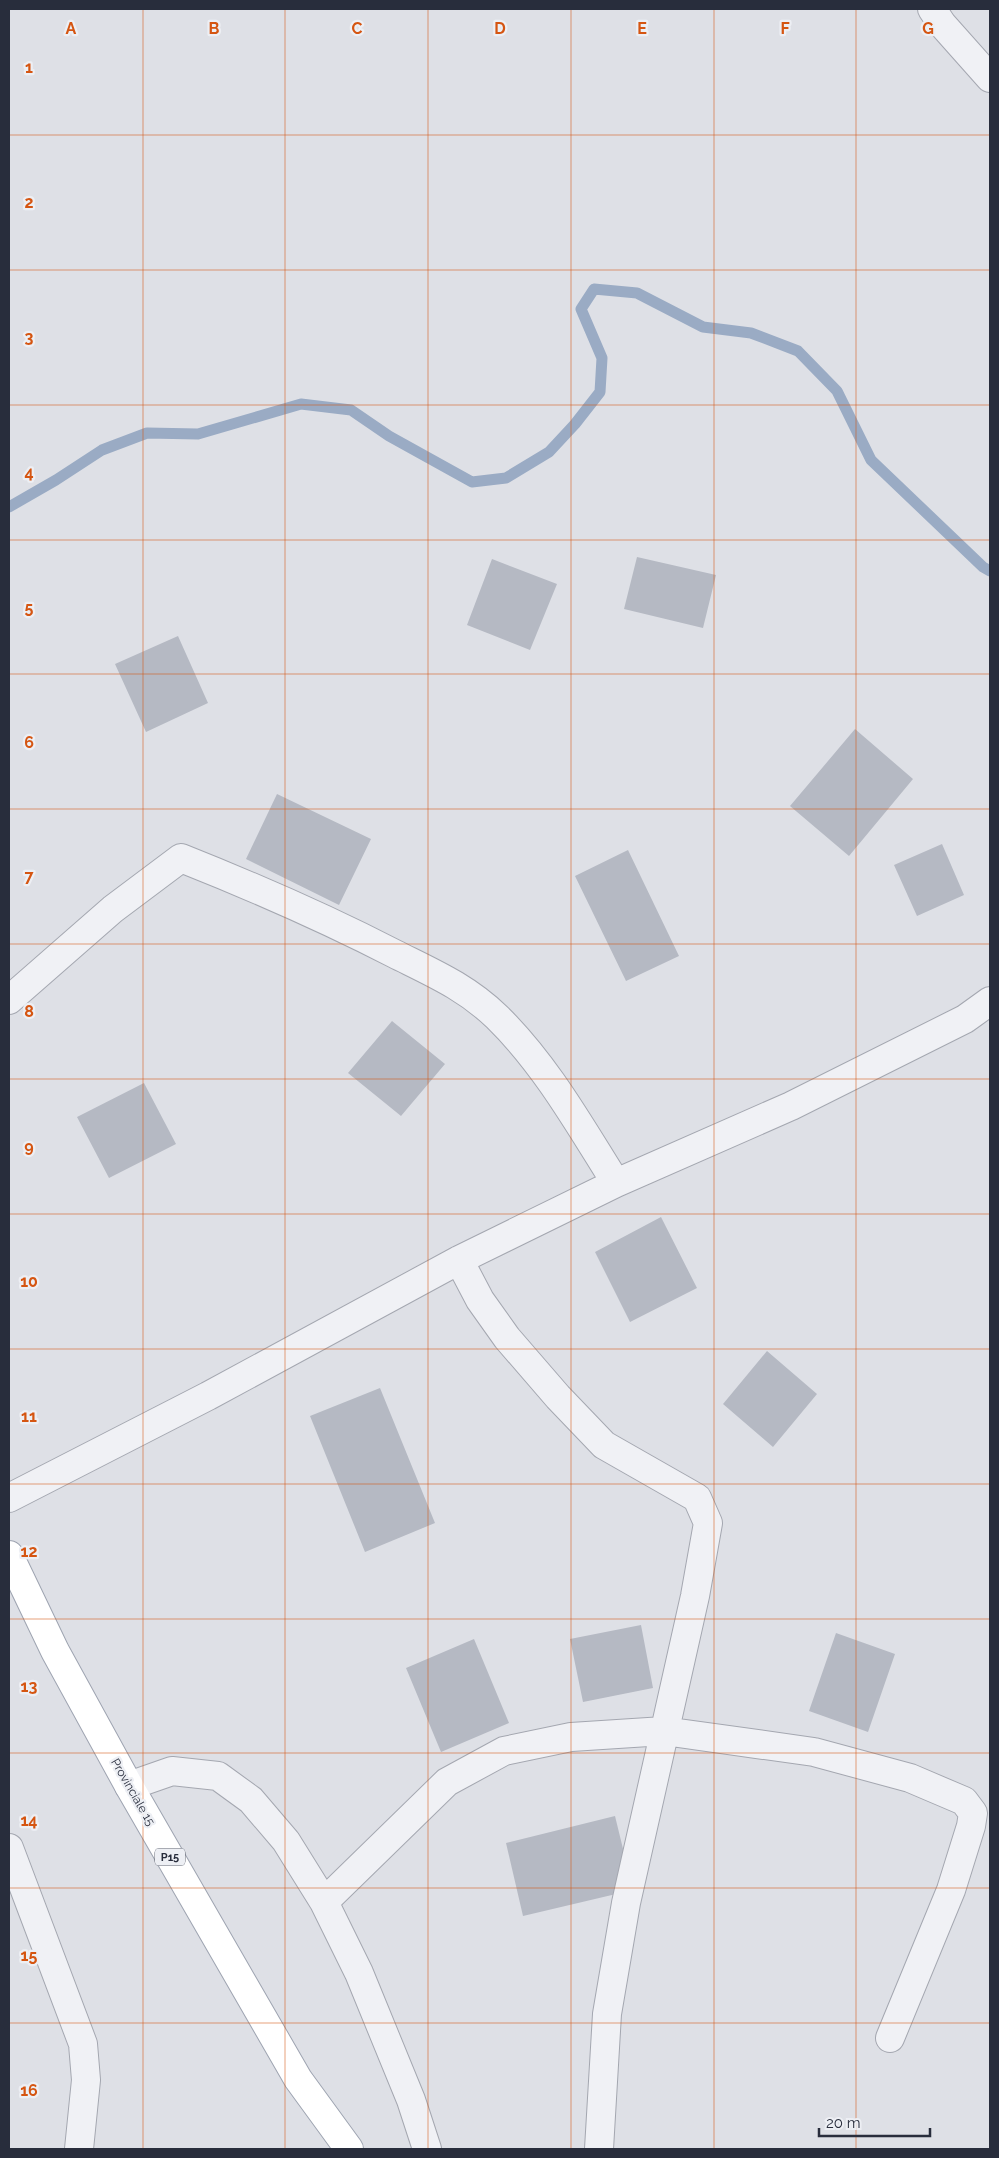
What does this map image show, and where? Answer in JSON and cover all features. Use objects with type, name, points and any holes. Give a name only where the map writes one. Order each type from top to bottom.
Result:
[{"type":"main road","name":"Provinciale 15","points":[[9,1555],[55,1651],[128,1786],[298,2079],[349,2149]]},
{"type":"street","points":[[932,9],[942,24],[990,78]]},
{"type":"street","points":[[9,1000],[113,909],[180,858],[240,881],[360,936],[464,989],[496,1017],[526,1048],[567,1105],[616,1183]]},
{"type":"street","points":[[9,1498],[208,1396],[459,1260],[616,1183],[791,1106],[965,1018],[990,1001]]},
{"type":"street","points":[[459,1260],[480,1300],[507,1338],[598,1438],[604,1444],[697,1498],[708,1522],[695,1596],[626,1903],[607,2014],[599,2149]]},
{"type":"street","points":[[324,1902],[446,1782],[504,1751],[571,1737],[664,1731],[814,1752],[910,1778],[964,1801],[973,1813],[971,1826],[951,1890],[890,2038]]},
{"type":"street","points":[[128,1786],[172,1772],[218,1776],[251,1800],[286,1841],[324,1902],[359,1973],[411,2100],[427,2149]]},
{"type":"street","points":[[9,1848],[83,2044],[86,2080],[79,2149]]},
{"type":"building","points":[[637,557],[716,575],[703,628],[624,609]]},
{"type":"building","points":[[492,559],[557,584],[530,650],[467,625]]},
{"type":"building","points":[[178,636],[208,703],[146,732],[115,664]]},
{"type":"building","points":[[855,729],[913,779],[849,856],[790,806]]},
{"type":"building","points":[[277,794],[371,839],[339,905],[246,859]]},
{"type":"building","points":[[942,844],[964,895],[917,916],[894,865]]},
{"type":"building","points":[[628,850],[679,956],[626,981],[575,876]]},
{"type":"building","points":[[392,1021],[445,1064],[401,1116],[348,1073]]},
{"type":"building","points":[[144,1083],[176,1144],[109,1178],[77,1117]]},
{"type":"building","points":[[661,1217],[697,1288],[630,1322],[595,1252]]},
{"type":"building","points":[[767,1351],[817,1394],[773,1447],[723,1404]]},
{"type":"building","points":[[380,1388],[435,1523],[365,1552],[310,1416]]},
{"type":"building","points":[[641,1625],[653,1688],[583,1702],[570,1639]]},
{"type":"building","points":[[836,1633],[895,1654],[868,1732],[809,1711]]},
{"type":"building","points":[[474,1639],[509,1723],[441,1752],[406,1668]]},
{"type":"building","points":[[615,1816],[633,1890],[523,1916],[506,1843]]},
{"type":"waterway","points":[[9,507],[56,480],[102,450],[147,433],[198,434],[301,404],[351,410],[389,436],[472,482],[506,478],[549,452],[575,424],[600,392],[602,358],[581,309],[594,289],[637,293],[703,327],[751,333],[798,351],[837,391],[871,460],[983,567],[990,571]]}]
